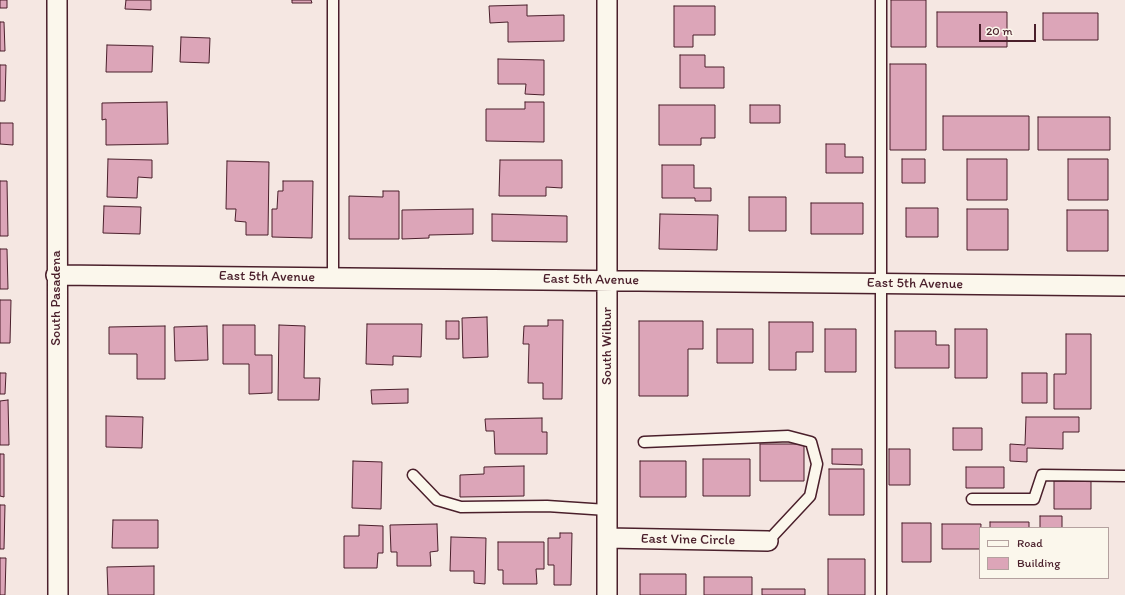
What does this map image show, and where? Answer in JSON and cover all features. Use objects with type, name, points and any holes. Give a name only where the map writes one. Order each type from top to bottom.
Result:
[{"type":"street","name":"South Pasadena","points":[[57,0],[56,275],[58,595]]},
{"type":"street","name":"South Wilbur","points":[[607,0],[607,595]]},
{"type":"street","name":"East 5th Avenue","points":[[56,275],[1125,286]]},
{"type":"street","name":"East Vine Circle","points":[[607,538],[768,541]]},
{"type":"lane","points":[[333,0],[333,278]]},
{"type":"lane","points":[[881,0],[881,595]]},
{"type":"lane","points":[[644,442],[788,436],[811,442],[817,464],[810,496],[768,541]]},
{"type":"lane","points":[[413,475],[437,500],[461,507],[547,506],[607,510]]},
{"type":"lane","points":[[972,499],[1034,499],[1042,475],[1125,476]]},
{"type":"building","points":[[0,0],[7,0],[7,8],[0,8]]},
{"type":"building","points":[[126,0],[151,0],[151,10],[125,9]]},
{"type":"building","points":[[292,0],[311,0],[312,3],[292,3]]},
{"type":"building","points":[[891,0],[926,0],[926,47],[891,47]]},
{"type":"building","points":[[527,5],[527,16],[564,15],[564,41],[508,42],[508,22],[490,23],[489,6]]},
{"type":"building","points":[[674,6],[715,6],[715,35],[693,35],[693,47],[674,47]]},
{"type":"building","points":[[937,12],[1007,12],[1007,47],[937,47]]},
{"type":"building","points":[[1043,13],[1098,13],[1098,40],[1043,40]]},
{"type":"building","points":[[0,22],[4,22],[5,51],[0,51]]},
{"type":"building","points":[[181,37],[210,38],[209,63],[180,62]]},
{"type":"building","points":[[107,45],[153,46],[152,72],[106,72]]},
{"type":"building","points":[[680,55],[705,55],[705,67],[724,67],[724,88],[680,88]]},
{"type":"building","points":[[498,59],[544,60],[544,95],[525,94],[526,84],[498,84]]},
{"type":"building","points":[[890,64],[926,64],[926,150],[890,150]]},
{"type":"building","points":[[0,65],[6,65],[5,101],[0,101]]},
{"type":"building","points":[[167,102],[168,144],[106,145],[106,119],[102,120],[102,103]]},
{"type":"building","points":[[525,102],[544,102],[544,142],[486,141],[486,109],[525,109]]},
{"type":"building","points":[[659,105],[715,105],[715,138],[701,138],[701,145],[659,145]]},
{"type":"building","points":[[750,105],[780,105],[780,123],[750,123]]},
{"type":"building","points":[[943,116],[1029,116],[1029,150],[943,150]]},
{"type":"building","points":[[1038,117],[1110,117],[1110,150],[1038,150]]},
{"type":"building","points":[[0,123],[13,123],[13,145],[0,144]]},
{"type":"building","points":[[826,144],[845,144],[845,157],[863,157],[863,173],[826,173]]},
{"type":"building","points":[[108,159],[152,160],[152,178],[138,177],[137,198],[107,197]]},
{"type":"building","points":[[902,159],[925,159],[925,183],[902,183]]},
{"type":"building","points":[[967,159],[1007,159],[1007,200],[967,200]]},
{"type":"building","points":[[1068,159],[1108,159],[1108,200],[1068,200]]},
{"type":"building","points":[[500,160],[562,160],[562,188],[546,187],[546,196],[499,196]]},
{"type":"building","points":[[227,161],[269,162],[268,235],[246,235],[246,222],[235,221],[236,209],[226,209]]},
{"type":"building","points":[[662,165],[694,165],[694,188],[711,188],[711,201],[695,201],[695,198],[662,198]]},
{"type":"building","points":[[0,181],[7,181],[8,236],[0,236]]},
{"type":"building","points":[[283,181],[313,181],[312,238],[272,237],[272,209],[277,209],[278,191],[283,191]]},
{"type":"building","points":[[383,191],[399,191],[399,239],[349,239],[349,196],[383,197]]},
{"type":"building","points":[[749,197],[786,197],[786,231],[749,231]]},
{"type":"building","points":[[811,203],[863,203],[863,234],[811,234]]},
{"type":"building","points":[[104,206],[141,207],[140,234],[103,233]]},
{"type":"building","points":[[906,208],[938,208],[938,237],[906,237]]},
{"type":"building","points":[[473,209],[473,234],[429,235],[429,238],[402,239],[402,210]]},
{"type":"building","points":[[967,209],[1008,209],[1008,250],[967,250]]},
{"type":"building","points":[[1067,210],[1108,210],[1108,251],[1067,251]]},
{"type":"building","points":[[492,214],[567,216],[567,242],[492,241]]},
{"type":"building","points":[[660,214],[718,215],[717,250],[659,249]]},
{"type":"building","points":[[0,249],[7,249],[8,289],[0,289]]},
{"type":"building","points":[[0,300],[11,300],[10,343],[0,343]]},
{"type":"building","points":[[487,317],[488,357],[463,358],[462,318]]},
{"type":"building","points":[[548,320],[563,320],[562,399],[543,399],[543,383],[528,383],[529,344],[523,344],[524,326],[548,326]]},
{"type":"building","points":[[446,321],[459,321],[459,339],[446,339]]},
{"type":"building","points":[[639,321],[703,321],[703,349],[688,349],[688,396],[639,396]]},
{"type":"building","points":[[769,322],[813,322],[813,352],[796,352],[796,370],[769,370]]},
{"type":"building","points":[[367,324],[422,324],[421,357],[393,356],[393,365],[366,364]]},
{"type":"building","points":[[223,325],[255,325],[255,355],[272,355],[272,393],[249,394],[249,364],[223,364]]},
{"type":"building","points":[[279,325],[305,326],[304,378],[320,378],[319,400],[278,400]]},
{"type":"building","points":[[165,326],[165,379],[137,379],[137,354],[109,354],[109,327]]},
{"type":"building","points":[[207,326],[208,360],[175,361],[174,327]]},
{"type":"building","points":[[717,329],[753,329],[753,363],[717,363]]},
{"type":"building","points":[[825,329],[856,329],[856,372],[825,372]]},
{"type":"building","points":[[955,329],[987,329],[987,378],[955,378]]},
{"type":"building","points":[[895,331],[936,331],[936,345],[949,345],[949,368],[895,368]]},
{"type":"building","points":[[1066,334],[1091,334],[1091,409],[1054,409],[1054,374],[1066,374]]},
{"type":"building","points":[[0,373],[6,373],[5,394],[0,394]]},
{"type":"building","points":[[1022,373],[1047,373],[1047,403],[1022,403]]},
{"type":"building","points":[[408,389],[408,403],[372,404],[371,390]]},
{"type":"building","points":[[8,400],[9,445],[0,445],[0,401]]},
{"type":"building","points":[[106,416],[143,417],[142,448],[106,447]]},
{"type":"building","points":[[1026,417],[1079,417],[1079,432],[1063,432],[1063,449],[1027,448],[1027,462],[1010,461],[1010,444],[1025,445]]},
{"type":"building","points":[[542,418],[542,432],[547,432],[547,454],[495,454],[494,431],[486,431],[485,419]]},
{"type":"building","points":[[953,428],[982,428],[982,450],[953,450]]},
{"type":"building","points":[[760,444],[804,444],[804,481],[760,481]]},
{"type":"building","points":[[832,449],[862,449],[862,465],[832,464]]},
{"type":"building","points":[[889,449],[910,449],[910,485],[889,485]]},
{"type":"building","points":[[0,454],[4,454],[4,497],[0,496]]},
{"type":"building","points":[[703,459],[750,459],[750,496],[703,496]]},
{"type":"building","points":[[353,461],[382,462],[381,509],[352,508]]},
{"type":"building","points":[[640,461],[686,461],[686,497],[640,497]]},
{"type":"building","points":[[524,466],[524,496],[460,497],[460,475],[484,474],[484,467]]},
{"type":"building","points":[[966,467],[1004,467],[1004,488],[966,488]]},
{"type":"building","points":[[829,469],[864,469],[864,515],[829,515]]},
{"type":"building","points":[[1054,481],[1091,481],[1091,509],[1054,509]]},
{"type":"building","points":[[0,505],[5,505],[4,549],[0,549]]},
{"type":"building","points":[[1040,516],[1062,516],[1062,527],[1040,527]]},
{"type":"building","points":[[113,520],[158,520],[158,548],[112,548]]},
{"type":"building","points":[[990,522],[1029,522],[1029,527],[990,527]]},
{"type":"building","points":[[902,523],[931,523],[931,562],[902,562]]},
{"type":"building","points":[[437,524],[438,551],[430,552],[431,566],[397,566],[397,552],[391,552],[390,525]]},
{"type":"building","points":[[942,524],[981,524],[981,527],[979,527],[979,549],[942,549]]},
{"type":"building","points":[[359,525],[383,526],[383,553],[378,553],[377,568],[344,568],[344,536],[359,536]]},
{"type":"building","points":[[560,533],[572,533],[571,585],[554,585],[554,565],[548,565],[548,538],[560,538]]},
{"type":"building","points":[[451,537],[486,538],[485,584],[474,583],[474,571],[450,571]]},
{"type":"building","points":[[498,542],[544,542],[544,569],[536,569],[537,584],[503,584],[503,570],[498,570]]},
{"type":"building","points":[[0,558],[6,558],[5,595],[0,595]]},
{"type":"building","points":[[828,559],[865,559],[865,595],[828,595]]},
{"type":"building","points":[[154,566],[154,595],[108,595],[107,567]]},
{"type":"building","points":[[640,574],[686,574],[686,595],[640,595]]},
{"type":"building","points":[[704,577],[752,577],[752,595],[704,595]]},
{"type":"building","points":[[762,589],[805,589],[805,595],[762,595]]}]
